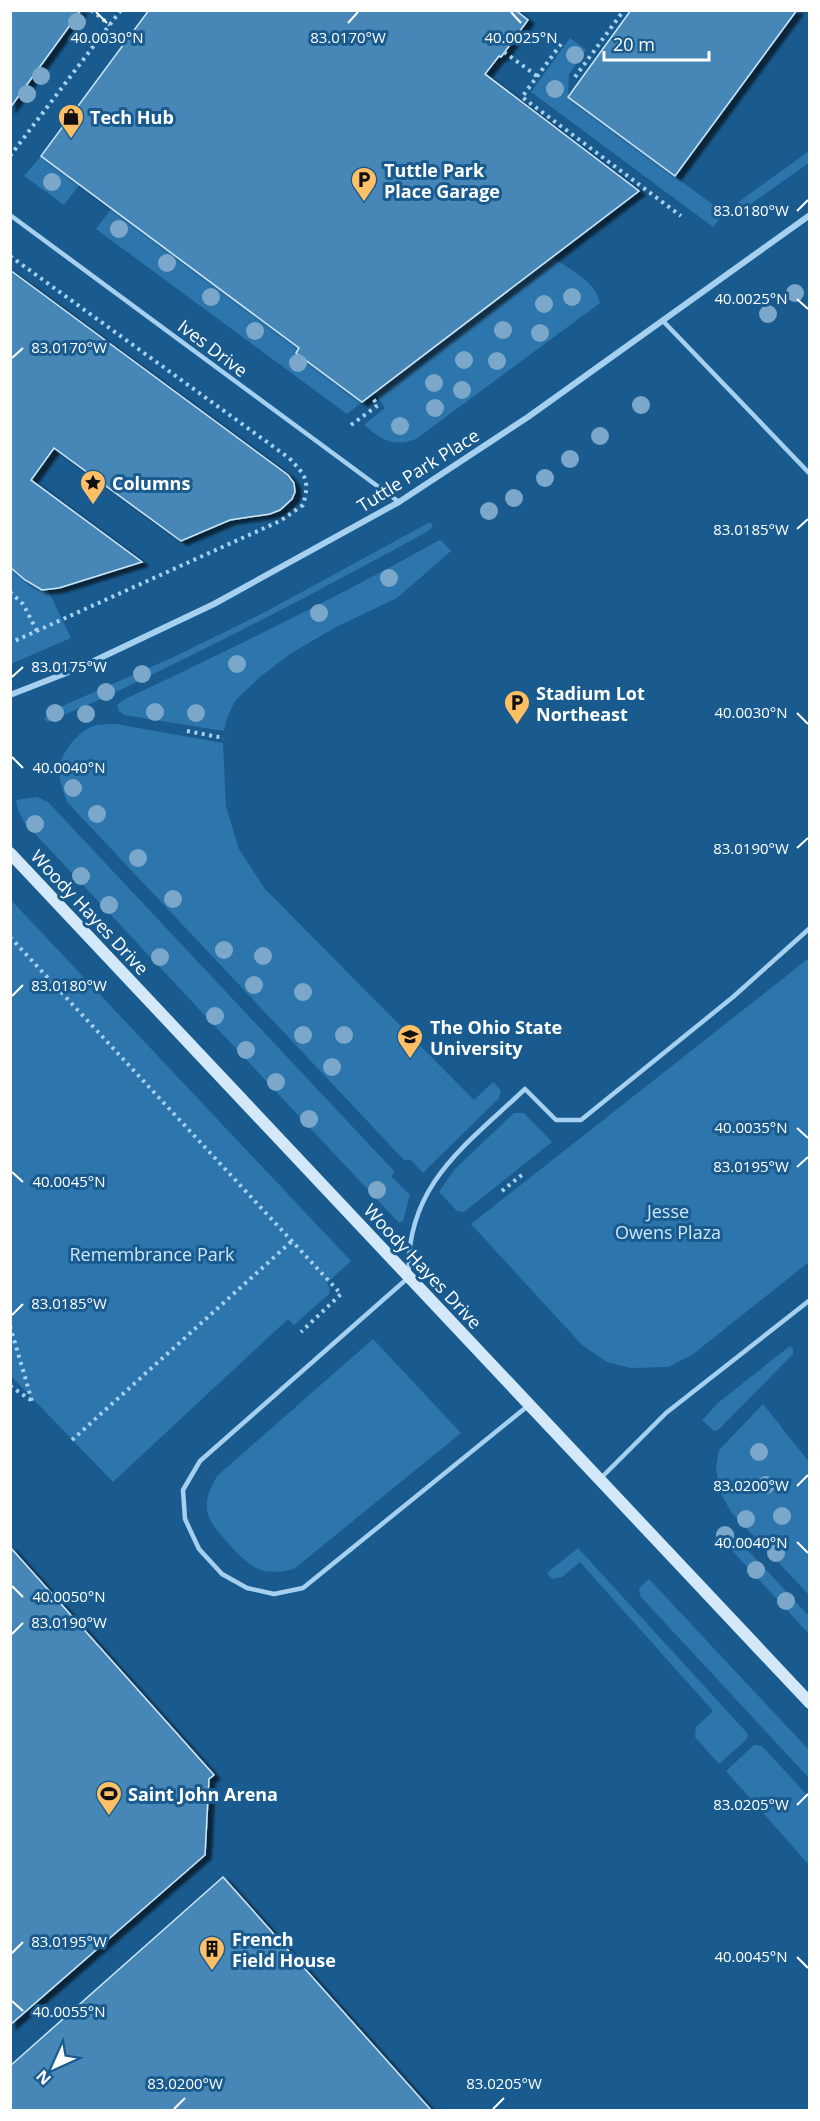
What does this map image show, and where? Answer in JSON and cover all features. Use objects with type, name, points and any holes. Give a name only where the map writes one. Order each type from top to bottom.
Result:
[{"type":"street","name":"Tuttle Park Place","points":[[10,695],[80,668],[214,604],[399,502],[528,417],[810,215]]},
{"type":"street","name":"Woody Hayes Drive","points":[[10,853],[810,1703]]},
{"type":"lane","name":"Ives Drive","points":[[10,215],[399,502]]},
{"type":"lane","points":[[663,321],[810,474]]},
{"type":"lane","points":[[529,1405],[303,1588],[274,1594],[247,1588],[222,1574],[199,1549],[185,1519],[183,1490],[200,1461],[409,1277],[408,1261],[416,1221],[434,1181],[452,1159],[525,1089],[556,1120],[581,1120],[733,997],[810,928]]},
{"type":"lane","points":[[600,1480],[666,1413],[810,1300]]},
{"type":"path","points":[[91,10],[110,25]]},
{"type":"path","points":[[10,156],[121,10]]},
{"type":"path","points":[[575,77],[624,10]]},
{"type":"path","points":[[561,44],[522,97],[681,216]]},
{"type":"path","points":[[504,52],[537,76]]},
{"type":"path","points":[[10,256],[289,458],[300,471],[308,486],[303,505],[280,521],[10,643]]},
{"type":"path","points":[[351,425],[378,405],[370,395]]},
{"type":"path","points":[[10,592],[22,604],[38,631]]},
{"type":"path","points":[[187,731],[224,738]]},
{"type":"path","points":[[10,938],[340,1294],[301,1332]]},
{"type":"path","points":[[502,1191],[523,1174]]},
{"type":"path","points":[[72,1440],[292,1241]]},
{"type":"path","points":[[10,1326],[32,1401],[10,1386]]},
{"type":"green space","points":[[570,38],[586,50],[569,74],[568,97],[724,213],[713,227],[531,92]]},
{"type":"green space","points":[[809,151],[809,163],[738,213],[733,206]]},
{"type":"green space","points":[[41,156],[80,184],[64,205],[24,176]]},
{"type":"green space","points":[[112,208],[299,348],[296,353],[362,402],[347,414],[96,229]]},
{"type":"green space","points":[[552,257],[588,282],[600,303],[416,439],[401,443],[388,441],[364,425],[385,408],[374,392]]},
{"type":"green space","points":[[430,522],[433,525],[430,530],[242,630],[120,690],[61,716],[60,719],[48,722],[44,719],[58,708],[178,655],[265,612]]},
{"type":"green space","points":[[441,540],[451,551],[397,598],[336,627],[290,654],[260,677],[235,701],[224,731],[124,715],[119,711],[117,705],[123,700],[281,624]]},
{"type":"green space","points":[[10,567],[32,586],[48,590],[71,638],[11,664]]},
{"type":"green space","points":[[116,724],[223,743],[226,807],[239,849],[265,889],[474,1100],[493,1082],[501,1090],[499,1098],[423,1173],[411,1160],[404,1160],[67,802],[59,770],[67,749],[90,727]]},
{"type":"green space","points":[[37,797],[48,802],[394,1171],[392,1177],[410,1195],[403,1221],[399,1223],[24,822],[16,800]]},
{"type":"green space","name":"Remembrance Park","points":[[10,899],[351,1261],[327,1283],[330,1289],[329,1294],[294,1325],[288,1319],[113,1482],[11,1376]]},
{"type":"green space","name":"Jesse Owens Plaza","points":[[809,958],[809,1262],[692,1355],[668,1367],[631,1368],[607,1362],[582,1345],[471,1224]]},
{"type":"green space","points":[[514,1113],[524,1113],[552,1142],[464,1212],[457,1211],[439,1192],[454,1170]]},
{"type":"green space","points":[[373,1339],[461,1433],[294,1569],[273,1572],[258,1569],[237,1553],[211,1521],[207,1506],[211,1487],[217,1476]]},
{"type":"green space","points":[[790,1346],[793,1354],[718,1430],[714,1431],[702,1420],[719,1402]]},
{"type":"green space","points":[[763,1404],[809,1462],[809,1595],[731,1512],[719,1490],[716,1467],[719,1450]]},
{"type":"green space","points":[[726,1527],[809,1616],[809,1634],[716,1533]]},
{"type":"green space","points":[[578,1548],[748,1734],[746,1740],[719,1764],[695,1737],[696,1727],[713,1711],[580,1562],[562,1577],[552,1579],[547,1573]]},
{"type":"green space","points":[[649,1579],[809,1750],[809,1778],[640,1596],[639,1588]]},
{"type":"green space","points":[[754,1745],[762,1746],[809,1797],[809,1865],[726,1771]]},
{"type":"building","points":[[10,10],[81,10],[10,108]]},
{"type":"building","name":"Tuttle Park Place Garage","points":[[149,10],[515,10],[528,20],[501,57],[499,56],[485,74],[639,191],[362,402],[296,353],[299,348],[41,156]]},
{"type":"building","points":[[631,10],[797,10],[675,176],[568,97]]},
{"type":"building","points":[[10,270],[288,475],[294,483],[295,492],[292,499],[280,510],[270,514],[230,520],[181,541],[54,448],[31,480],[142,562],[59,588],[42,590],[25,580],[10,567]]},
{"type":"building","name":"Saint John Arena","points":[[10,1547],[214,1775],[209,1779],[205,1855],[10,2025]]},
{"type":"building","name":"French Field House","points":[[223,1877],[431,2110],[10,2110],[10,2066]]},
{"type":"place","name":"Tech Hub","points":[[71,140]]},
{"type":"place","name":"Tuttle Park Place Garage","points":[[364,203]]},
{"type":"place","name":"Columns","points":[[93,506]]},
{"type":"place","name":"Stadium Lot Northeast","points":[[517,726]]},
{"type":"place","name":"The Ohio State University","points":[[410,1060]]},
{"type":"place","name":"Saint John Arena","points":[[109,1817]]},
{"type":"place","name":"French Field House","points":[[212,1972]]}]
